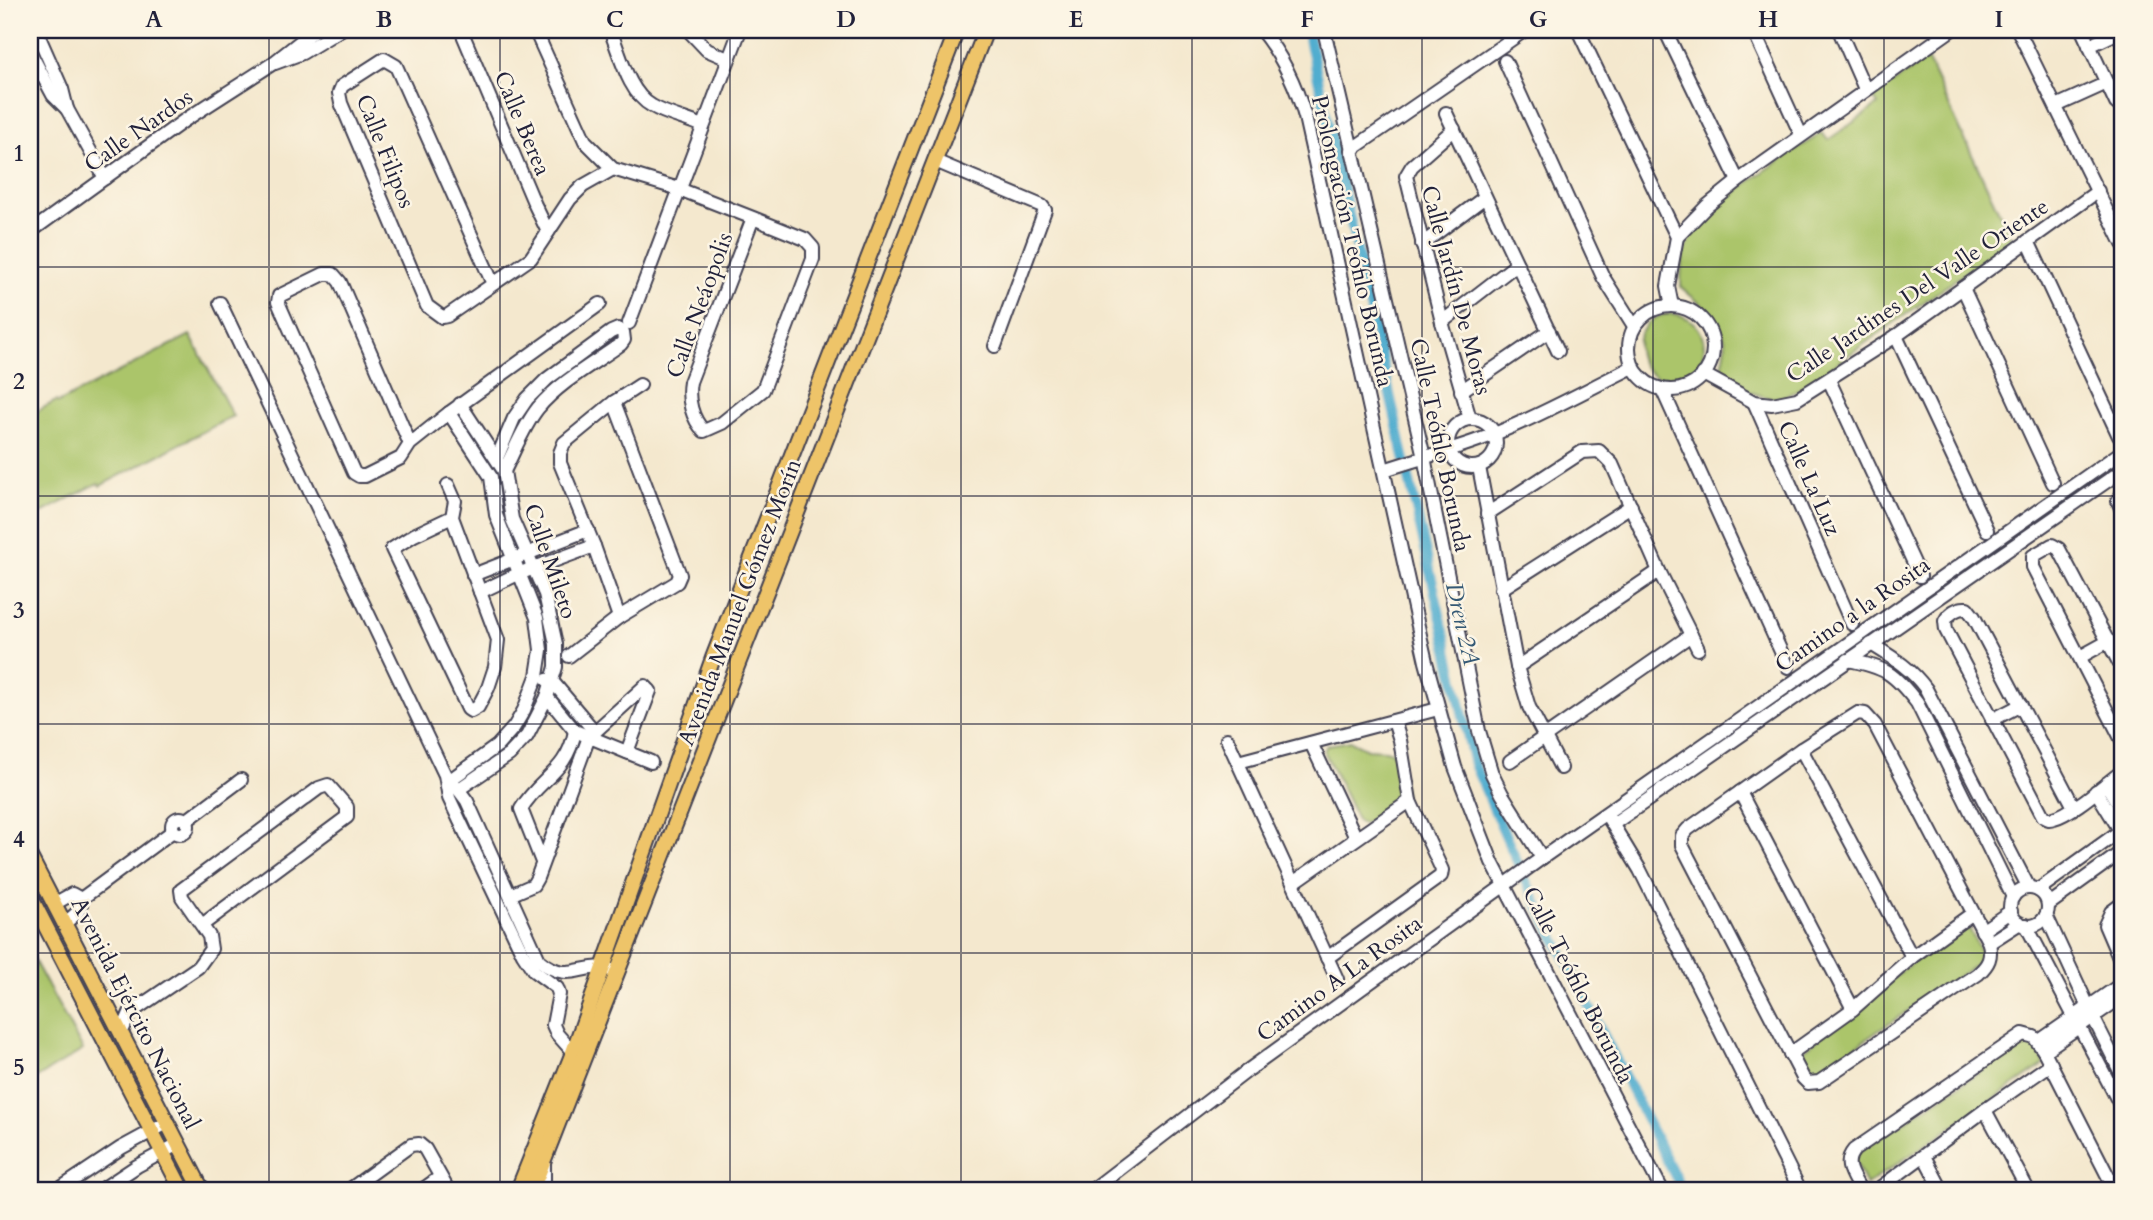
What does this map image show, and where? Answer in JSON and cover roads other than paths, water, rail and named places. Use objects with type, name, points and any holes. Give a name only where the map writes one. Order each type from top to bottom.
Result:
[{"type":"main road","name":"Avenida Manuel Gómez Morín","points":[[518,1190],[573,1052],[713,658],[957,30]]},
{"type":"main road","name":"Avenida Manuel Gómez Morín","points":[[532,1190],[986,30]]},
{"type":"main road","name":"Avenida Ejército Nacional","points":[[30,857],[202,1190]]},
{"type":"main road","name":"Avenida Ejército Nacional","points":[[30,896],[182,1190]]},
{"type":"street","name":"Calle Nardos","points":[[30,232],[177,125],[272,64],[314,30]]},
{"type":"street","name":"Calle Nardos","points":[[272,64],[302,53],[340,30]]},
{"type":"street","name":"Calle Berea","points":[[461,30],[548,232]]},
{"type":"street","points":[[535,30],[585,141],[613,169],[679,189],[753,218]]},
{"type":"street","points":[[610,30],[629,77],[642,98],[651,106],[703,126]]},
{"type":"street","points":[[688,30],[707,50],[728,59]]},
{"type":"street","points":[[629,323],[740,30]]},
{"type":"street","name":"Prolongación Teófilo Borunda","points":[[1261,30],[1288,70],[1305,117],[1387,469]]},
{"type":"street","name":"Calle Teófilo Borunda","points":[[1324,30],[1479,731],[1492,774],[1537,862]]},
{"type":"street","points":[[1351,149],[1525,30]]},
{"type":"street","points":[[1578,30],[1677,237]]},
{"type":"street","points":[[1665,30],[1738,181]]},
{"type":"street","points":[[1753,30],[1801,135]]},
{"type":"street","points":[[1839,30],[1865,89]]},
{"type":"street","points":[[1672,306],[1668,286],[1677,237],[1707,206],[1865,89],[1931,36],[1951,30]]},
{"type":"street","points":[[2018,30],[2123,244]]},
{"type":"street","points":[[2082,30],[2120,106]]},
{"type":"street","points":[[2089,46],[2123,30]]},
{"type":"street","points":[[30,47],[39,35]]},
{"type":"street","points":[[39,35],[62,89],[67,110]]},
{"type":"street","points":[[30,52],[52,95],[67,110],[105,178]]},
{"type":"street","name":"Calle Filipos","points":[[384,59],[391,61],[401,73],[493,284],[447,316],[437,315],[427,306],[339,93],[348,81],[384,59]]},
{"type":"street","points":[[1505,61],[1603,277],[1634,326]]},
{"type":"street","points":[[2056,106],[2107,83]]},
{"type":"street","points":[[1446,113],[1558,351]]},
{"type":"street","name":"Calle Jardín De Moras","points":[[1454,130],[1408,171],[1406,181],[1441,322],[1469,419]]},
{"type":"street","points":[[935,161],[1042,206],[1045,210],[995,346]]},
{"type":"street","points":[[493,284],[531,258],[570,199],[583,186],[613,169]]},
{"type":"street","name":"Calle Jardines Del Valle Oriente","points":[[1754,402],[1785,403],[1829,380],[2098,191]]},
{"type":"street","points":[[1422,244],[1485,197]]},
{"type":"street","name":"Calle Neáopolis","points":[[753,218],[805,239],[813,248],[813,259],[763,390],[722,423],[704,431],[694,417],[689,389],[753,218]]},
{"type":"street","points":[[2028,241],[2119,436]]},
{"type":"street","points":[[1441,322],[1517,264]]},
{"type":"street","points":[[410,444],[340,282],[333,274],[324,274],[279,296],[278,302],[354,473],[359,476],[366,476],[401,458],[410,444],[460,404],[600,304]]},
{"type":"street","points":[[1963,288],[2053,483]]},
{"type":"street","points":[[220,303],[451,781],[467,801],[539,960],[558,972],[603,967],[618,972]]},
{"type":"street","points":[[1672,306],[1685,308],[1706,324],[1713,350],[1710,363],[1703,374],[1684,388],[1662,389],[1640,377],[1633,367],[1629,346],[1634,326],[1650,311],[1672,306]]},
{"type":"street","points":[[497,458],[514,418],[536,389],[611,331],[618,329],[622,332],[624,341],[621,344],[555,391],[538,408],[526,425],[504,471]]},
{"type":"street","points":[[1461,391],[1549,331]]},
{"type":"street","points":[[1896,335],[1987,530]]},
{"type":"street","points":[[1387,469],[1449,451],[1494,434],[1633,367]]},
{"type":"street","name":"Calle La Luz","points":[[1703,374],[1754,402],[1852,624]]},
{"type":"street","points":[[1829,380],[1920,576]]},
{"type":"street","points":[[619,617],[560,463],[560,453],[564,443],[614,402],[640,385]]},
{"type":"street","points":[[1662,389],[1788,667]]},
{"type":"street","points":[[569,656],[619,617],[677,582],[680,576],[614,402]]},
{"type":"street","name":"Calle Mileto","points":[[451,781],[499,762],[519,746],[539,717],[556,667],[556,644],[545,594],[512,519],[504,471],[460,404]]},
{"type":"street","name":"Calle Mileto","points":[[449,413],[491,477],[496,515],[537,618],[541,650],[537,676],[524,710],[514,727],[497,746],[451,781]]},
{"type":"street","points":[[1469,419],[1486,423],[1494,434],[1495,452],[1479,467],[1464,466],[1457,462],[1449,451],[1450,433],[1455,426],[1469,419]]},
{"type":"street","points":[[1487,514],[1582,452],[1592,449],[1599,451],[1612,464],[1659,571],[1698,649]]},
{"type":"street","name":"Camino a la Rosita","points":[[1610,819],[2123,451]]},
{"type":"street","points":[[1479,467],[1517,667],[1530,707],[1561,768]]},
{"type":"street","name":"Calle Teófilo Borunda","points":[[1387,469],[1437,709],[1455,767],[1508,882],[1662,1190]]},
{"type":"street","name":"Camino a la Rosita","points":[[1848,660],[2123,470]]},
{"type":"street","points":[[448,485],[455,501],[452,517],[498,640],[499,650],[488,688],[478,706],[471,711],[392,549],[452,517]]},
{"type":"street","points":[[2123,492],[2118,501],[2123,513]]},
{"type":"street","points":[[1501,589],[1630,506]]},
{"type":"street","points":[[474,575],[587,530]]},
{"type":"street","points":[[480,592],[594,546]]},
{"type":"street","points":[[2123,670],[2062,552],[2056,546],[2049,546],[2033,556],[2033,566],[2123,742]]},
{"type":"street","points":[[1517,667],[1659,571]]},
{"type":"street","points":[[2074,807],[1971,612],[1963,608],[1950,614],[1945,621],[1946,630],[2043,816],[2053,819],[2074,807],[2123,771]]},
{"type":"street","points":[[1510,761],[1691,635]]},
{"type":"street","points":[[2081,657],[2109,641]]},
{"type":"street","points":[[1871,644],[1899,662],[1926,688],[2034,889]]},
{"type":"street","points":[[1848,660],[1875,665],[1889,671],[1917,703],[2013,897],[2011,911],[1986,937]]},
{"type":"street","name":"Camino A La Rosita","points":[[1092,1190],[1247,1070],[1508,882],[1610,819],[1848,660]]},
{"type":"street","points":[[537,676],[552,681],[592,734]]},
{"type":"street","points":[[510,895],[533,885],[592,734],[645,686],[650,691],[627,752]]},
{"type":"street","points":[[547,697],[575,731],[592,734],[651,762]]},
{"type":"street","points":[[1992,720],[2021,705]]},
{"type":"street","points":[[1238,762],[1437,709]]},
{"type":"street","points":[[1853,714],[1866,714],[1870,718],[1986,937],[1990,960],[1979,974],[1819,1082],[1808,1083],[1803,1079],[1681,840],[1688,829],[1801,749],[1853,714]]},
{"type":"street","points":[[1327,958],[1441,876],[1442,870],[1410,801],[1400,740],[1394,721]]},
{"type":"street","points":[[542,862],[521,809],[564,762],[575,731]]},
{"type":"street","points":[[1227,739],[1337,979]]},
{"type":"street","points":[[1311,743],[1356,838]]},
{"type":"street","points":[[1801,749],[1912,957]]},
{"type":"street","points":[[81,898],[173,831],[184,833],[186,821],[241,781]]},
{"type":"street","points":[[451,781],[449,798],[523,954],[534,971],[557,988],[559,994],[553,1025],[557,1034],[573,1052]]},
{"type":"street","points":[[108,1009],[128,1010],[180,975],[198,967],[212,944],[182,897],[181,890],[318,788],[328,785],[348,807],[349,813],[342,821],[202,925]]},
{"type":"street","points":[[2034,889],[2122,832],[2101,787]]},
{"type":"street","points":[[2101,787],[2123,812]]},
{"type":"street","points":[[1740,792],[1853,1009]]},
{"type":"street","points":[[1293,883],[1410,801]]},
{"type":"street","points":[[1610,819],[1640,870],[1800,1190]]},
{"type":"street","points":[[1986,937],[2023,924],[2038,924],[2047,910],[2123,851]]},
{"type":"street","points":[[2013,897],[2022,889],[2034,889],[2043,894],[2047,910],[2090,1012],[2123,1077]]},
{"type":"street","points":[[54,904],[72,894],[81,898]]},
{"type":"street","points":[[65,923],[78,912],[82,905],[81,898]]},
{"type":"street","points":[[2123,903],[2111,912],[2106,921],[2106,929],[2119,946],[2123,967]]},
{"type":"street","points":[[2011,911],[2023,924],[2078,1021],[2123,1110]]},
{"type":"street","points":[[1790,1054],[1853,1009],[1912,957],[1973,913]]},
{"type":"street","points":[[2041,1046],[2090,1012],[2123,983]]},
{"type":"street","points":[[2090,1012],[2123,996]]},
{"type":"street","points":[[121,1034],[128,1010]]},
{"type":"street","points":[[1860,1190],[1847,1161],[1860,1144],[2018,1036],[2029,1034],[2041,1046],[2051,1064],[2115,1190]]},
{"type":"street","points":[[1877,1190],[2051,1064]]},
{"type":"street","points":[[1985,1110],[2028,1190]]},
{"type":"street","points":[[58,1190],[151,1130],[167,1123]]},
{"type":"street","points":[[101,1190],[178,1144]]},
{"type":"street","points":[[349,1190],[411,1145],[419,1144],[425,1149],[448,1190]]},
{"type":"street","points":[[1924,1156],[1942,1190]]},
{"type":"street","points":[[544,1160],[544,1190]]},
{"type":"street","points":[[511,1190],[523,1176]]},
{"type":"street","points":[[422,1190],[440,1177]]},
{"type":"waterway","name":"Dren 2A","points":[[1307,30],[1474,764],[1522,873],[1682,1190]]}]
